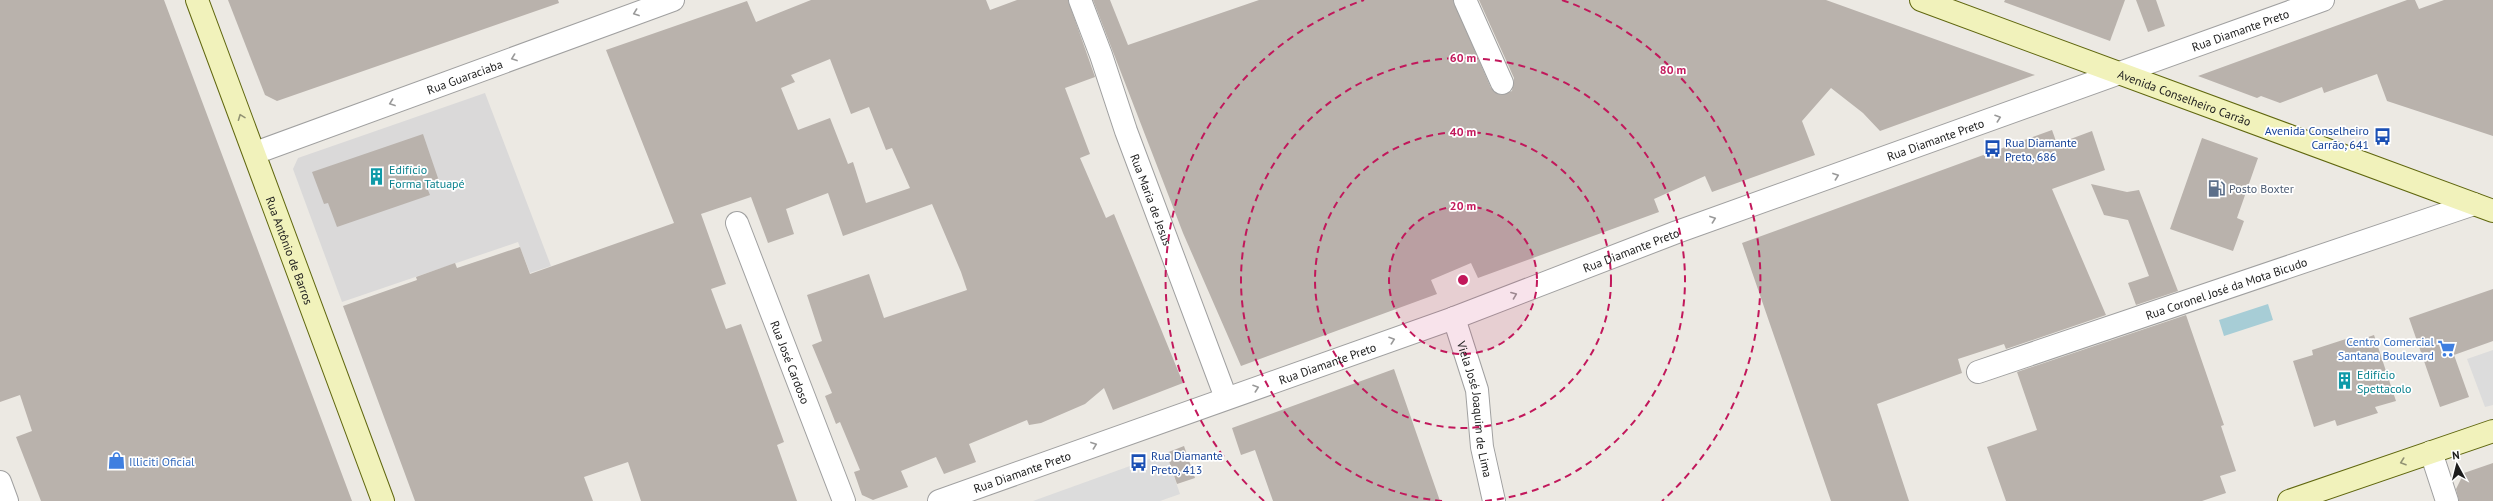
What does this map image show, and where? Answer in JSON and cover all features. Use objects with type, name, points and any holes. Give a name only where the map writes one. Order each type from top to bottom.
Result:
[{"type":"main road","name":"Rua Antônio de Barros","points":[[197,0],[383,501]]},
{"type":"main road","name":"Avenida Conselheiro Carrão","points":[[1921,0],[2484,208]]},
{"type":"main road","points":[[2294,500],[2493,431]]},
{"type":"street","name":"Rua Maria de Jesus","points":[[1080,0],[1101,55],[1126,131],[1226,398]]},
{"type":"street","points":[[1465,0],[1502,83]]},
{"type":"street","name":"Rua Diamante Preto","points":[[939,501],[1454,318],[1677,232],[2323,0]]},
{"type":"street","name":"Rua Guaraciaba","points":[[255,153],[664,2]]},
{"type":"street","name":"Rua Coronel José da Mota Bicudo","points":[[1978,372],[2484,208]]},
{"type":"street","name":"Rua José Cardoso","points":[[737,223],[844,501]]},
{"type":"street","name":"Viela José Joaquim de Lima","points":[[1454,318],[1477,390],[1482,447],[1494,501]]},
{"type":"street","points":[[2431,452],[2447,501]]},
{"type":"street","points":[[0,482],[7,501]]},
{"type":"shaded area","points":[[485,93],[551,266],[530,273],[518,242],[342,302],[293,169],[298,158]]},
{"type":"shaded area","points":[[2493,350],[2493,405],[2485,407],[2467,359]]},
{"type":"shaded area","points":[[1166,453],[1180,494],[1160,501],[1033,501]]},
{"type":"water","points":[[2268,304],[2273,320],[2224,336],[2219,320]]},
{"type":"building","points":[[0,0],[164,0],[352,501],[41,501],[16,437],[32,431],[20,395],[0,402]]},
{"type":"building","points":[[228,0],[558,0],[559,3],[277,101],[265,95]]},
{"type":"building","points":[[811,0],[986,0],[990,10],[1017,0],[1068,0],[1095,77],[1065,88],[1090,154],[1080,158],[1106,218],[1114,214],[1183,383],[1113,410],[1104,388],[1085,404],[1041,423],[1029,425],[1027,420],[969,444],[976,462],[944,474],[936,457],[901,471],[908,487],[873,500],[862,495],[854,472],[860,470],[840,422],[836,424],[825,396],[832,393],[812,345],[822,341],[807,295],[869,274],[884,318],[967,290],[961,272],[932,204],[843,236],[828,193],[786,209],[794,234],[768,243],[751,197],[701,214],[726,284],[711,289],[726,329],[741,324],[784,442],[777,445],[797,501],[641,501],[628,462],[584,477],[593,501],[415,501],[343,306],[417,280],[416,277],[455,263],[457,268],[520,247],[530,274],[674,223],[606,50],[747,1],[756,22]],"holes":[[[830,59],[851,114],[869,107],[886,150],[892,148],[910,188],[866,203],[853,162],[848,164],[830,118],[798,130],[781,88],[795,82],[791,75]]]},
{"type":"building","points":[[1093,0],[1110,0],[1128,45],[1259,0],[1453,0],[1491,88],[1501,95],[1512,91],[1514,78],[1479,0],[1826,0],[2035,75],[1880,131],[1863,113],[1831,88],[1802,121],[1815,155],[1712,192],[1705,176],[1654,199],[1659,212],[1478,278],[1471,263],[1431,280],[1437,294],[1241,366],[1183,233]]},
{"type":"building","points":[[2005,0],[2125,0],[2110,41],[2004,2]]},
{"type":"building","points":[[2136,0],[2156,0],[2165,26],[2148,32]]},
{"type":"building","points":[[2407,0],[2415,0],[2419,9],[2444,0],[2493,0],[2493,136],[2387,101],[2377,74],[2324,93],[2322,87],[2280,103],[2261,96],[2257,98],[2198,76]]},
{"type":"building","points":[[2052,130],[2057,144],[2092,131],[2105,170],[2052,189],[2106,315],[2006,349],[2004,344],[1958,359],[1962,373],[1877,404],[1909,501],[1831,501],[1742,243]]},
{"type":"building","name":"Edifício Forma Tatuapé","points":[[423,134],[439,181],[426,185],[430,195],[337,227],[328,203],[324,204],[312,172]]},
{"type":"building","name":"Posto Boxter","points":[[2202,138],[2258,158],[2237,218],[2244,221],[2233,251],[2170,229]]},
{"type":"building","points":[[2091,184],[2127,192],[2139,190],[2178,291],[2136,305],[2128,283],[2149,276],[2128,220],[2104,215]]},
{"type":"building","name":"Centro Comercial Santana Boulevard","points":[[2493,289],[2493,341],[2454,355],[2469,397],[2440,407],[2409,318]]},
{"type":"building","points":[[2186,315],[2224,425],[2221,426],[2236,471],[2220,476],[2226,493],[2202,501],[2006,501],[1987,447],[2037,430],[2017,372]]},
{"type":"building","name":"Edifício Spettacolo","points":[[2374,335],[2396,401],[2375,407],[2378,413],[2337,426],[2335,420],[2314,427],[2293,361],[2313,355],[2312,350],[2352,337],[2354,342]]},
{"type":"building","points":[[1394,369],[1440,501],[1273,501],[1255,450],[1241,455],[1232,428]]},
{"type":"building","points":[[1184,446],[1195,478],[1177,484],[1166,453]]},
{"type":"building","points":[[2493,463],[2493,501],[2459,501],[2456,489],[2464,473]]},
{"type":"place","name":"Avenida Conselheiro Carrão, 641","points":[[2382,137]]},
{"type":"place","name":"Rua Diamante Preto, 686","points":[[1992,149]]},
{"type":"place","name":"Edifício Forma Tatuapé","points":[[376,176]]},
{"type":"place","name":"Posto Boxter","points":[[2216,188]]},
{"type":"place","name":"Centro Comercial Santana Boulevard","points":[[2447,348]]},
{"type":"place","name":"Edifício Spettacolo","points":[[2344,381]]},
{"type":"place","name":"Illiciti Oficial","points":[[116,461]]},
{"type":"place","name":"Rua Diamante Preto, 413","points":[[1138,462]]}]
